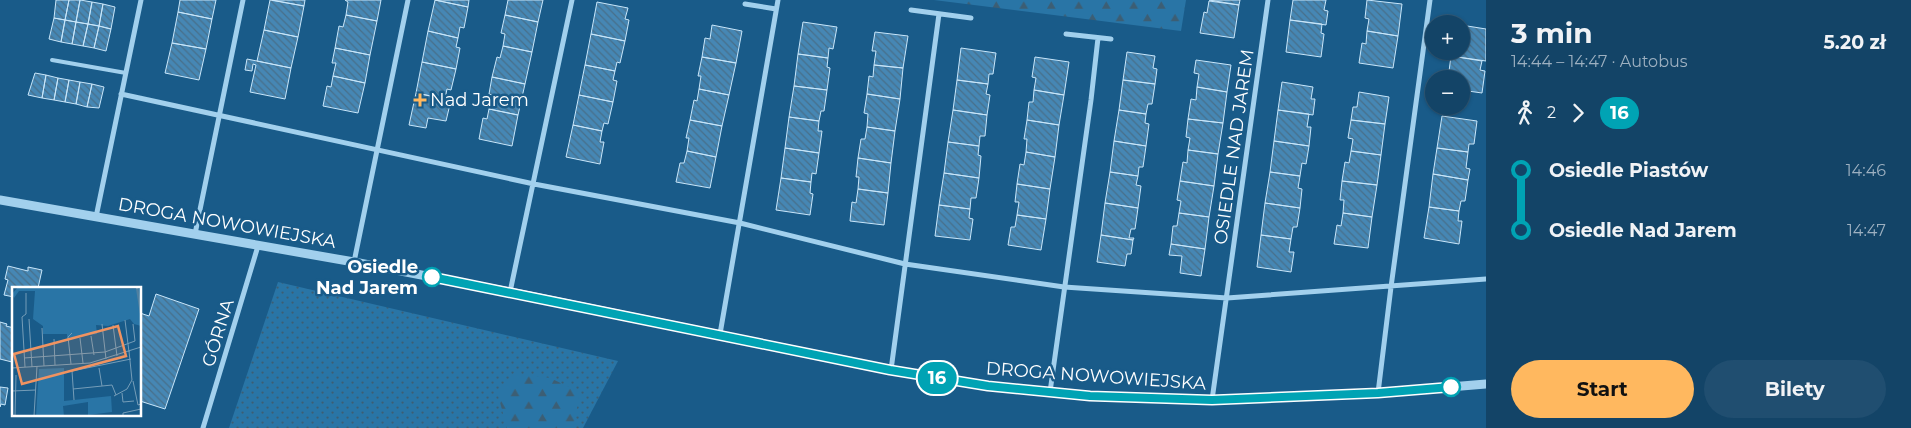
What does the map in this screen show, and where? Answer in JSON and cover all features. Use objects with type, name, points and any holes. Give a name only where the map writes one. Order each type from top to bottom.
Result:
[{"type":"street","points":[[96,217],[141,0]]},
{"type":"street","points":[[195,234],[243,0]]},
{"type":"street","points":[[354,262],[408,0]]},
{"type":"street","points":[[510,292],[572,0]]},
{"type":"street","points":[[720,334],[778,0]]},
{"type":"street","name":"OSIEDLE NAD JAREM","points":[[1212,400],[1268,0]]},
{"type":"street","points":[[1378,393],[1430,0]]},
{"type":"street","points":[[745,4],[776,9]]},
{"type":"street","points":[[911,10],[971,18]]},
{"type":"street","points":[[890,370],[939,14]]},
{"type":"street","points":[[1066,34],[1111,39]]},
{"type":"street","points":[[1050,392],[1098,38]]},
{"type":"street","points":[[121,94],[534,184],[740,223],[905,264],[1064,287],[1227,298],[1486,279]]},
{"type":"street","name":"DROGA NOWOWIEJSKA","points":[[0,200],[354,262],[720,334],[890,370],[988,386],[1090,396],[1212,400],[1378,393],[1486,384]]},
{"type":"street","name":"GÓRNA","points":[[203,428],[258,246]]},
{"type":"lane","points":[[52,60],[126,74]]},
{"type":"green space","points":[[934,0],[1186,0],[1181,31]]},
{"type":"green space","points":[[278,282],[618,361],[583,428],[229,428]]},
{"type":"green space","points":[[514,373],[550,378],[580,392],[572,428],[507,428],[498,395]]},
{"type":"building","points":[[56,0],[69,0],[65,20],[54,18]]},
{"type":"building","points":[[69,0],[80,0],[76,22],[65,20]]},
{"type":"building","points":[[80,0],[92,2],[88,24],[76,22]]},
{"type":"building","points":[[180,0],[216,0],[212,19],[178,12]]},
{"type":"building","points":[[270,0],[304,6],[298,37],[264,30]]},
{"type":"building","points":[[272,0],[305,0],[304,6]]},
{"type":"building","points":[[345,0],[381,0],[377,21],[346,15],[348,2]]},
{"type":"building","points":[[435,0],[469,0],[468,7]]},
{"type":"building","points":[[435,0],[468,7],[464,28],[460,27],[458,38],[428,31]]},
{"type":"building","points":[[508,0],[543,0],[538,22],[505,15]]},
{"type":"building","points":[[1209,0],[1240,0],[1239,5]]},
{"type":"building","points":[[1293,0],[1326,0],[1324,10],[1328,11],[1326,25],[1290,20]]},
{"type":"building","points":[[1367,0],[1402,4],[1398,36],[1367,31],[1369,19],[1365,18]]},
{"type":"building","points":[[1209,1],[1239,5],[1234,38],[1200,33],[1204,12],[1207,13]]},
{"type":"building","points":[[92,2],[103,4],[99,26],[88,24]]},
{"type":"building","points":[[597,2],[628,8],[625,19],[629,20],[625,41],[591,34]]},
{"type":"building","points":[[103,4],[115,7],[111,29],[99,26]]},
{"type":"building","points":[[178,12],[212,19],[206,49],[172,43]]},
{"type":"building","points":[[346,15],[377,21],[370,55],[335,48],[339,26],[343,27]]},
{"type":"building","points":[[505,15],[538,22],[532,52],[503,46],[505,34],[501,33]]},
{"type":"building","points":[[54,18],[65,20],[61,42],[49,39]]},
{"type":"building","points":[[65,20],[76,22],[72,44],[61,42]]},
{"type":"building","points":[[1290,20],[1322,24],[1321,33],[1324,34],[1321,57],[1286,52]]},
{"type":"building","points":[[76,22],[88,24],[83,46],[72,44]]},
{"type":"building","points":[[803,22],[837,27],[833,49],[829,48],[828,58],[798,54]]},
{"type":"building","points":[[88,24],[99,26],[94,48],[83,46]]},
{"type":"building","points":[[712,25],[742,31],[736,63],[702,57],[705,38],[710,39]]},
{"type":"building","points":[[99,26],[111,29],[106,51],[94,48]]},
{"type":"building","points":[[1470,26],[1486,29],[1486,61],[1470,59]]},
{"type":"building","points":[[264,30],[298,37],[291,68],[257,61]]},
{"type":"building","points":[[428,31],[458,38],[456,47],[460,48],[456,69],[422,62]]},
{"type":"building","points":[[1367,31],[1398,36],[1393,68],[1359,63],[1362,43],[1366,44]]},
{"type":"building","points":[[875,32],[908,36],[903,68],[874,65],[876,51],[872,51]]},
{"type":"building","points":[[591,34],[625,41],[620,63],[617,62],[615,71],[585,65]]},
{"type":"building","points":[[172,43],[206,49],[199,80],[165,73]]},
{"type":"building","points":[[503,46],[532,52],[525,84],[492,77],[497,57],[500,58]]},
{"type":"building","points":[[335,48],[370,55],[365,83],[333,76],[336,63],[332,63]]},
{"type":"building","points":[[961,48],[996,53],[993,74],[989,74],[988,84],[957,80]]},
{"type":"building","points":[[1127,52],[1155,56],[1153,68],[1157,69],[1155,84],[1123,80]]},
{"type":"building","points":[[798,54],[828,58],[827,67],[830,68],[827,90],[794,86]]},
{"type":"building","points":[[702,57],[736,63],[729,95],[699,89],[701,76],[698,76]]},
{"type":"building","points":[[1035,57],[1069,62],[1064,95],[1034,90],[1036,78],[1032,77]]},
{"type":"building","points":[[247,59],[291,68],[285,99],[250,92],[256,65],[253,64],[252,71],[245,70]]},
{"type":"building","points":[[1470,59],[1482,61],[1480,70],[1485,71],[1482,93],[1470,91],[1470,70],[1449,70],[1450,60]]},
{"type":"building","points":[[1196,60],[1231,65],[1227,92],[1197,87],[1199,74],[1194,73]]},
{"type":"building","points":[[422,62],[456,69],[451,90],[447,89],[445,99],[416,93]]},
{"type":"building","points":[[585,65],[615,71],[613,80],[617,81],[613,102],[579,95]]},
{"type":"building","points":[[874,65],[903,68],[900,99],[867,94],[869,76],[873,77]]},
{"type":"building","points":[[35,73],[46,75],[42,98],[28,95]]},
{"type":"building","points":[[46,75],[58,78],[54,100],[42,98]]},
{"type":"building","points":[[333,76],[365,83],[358,113],[323,106],[327,86],[331,87]]},
{"type":"building","points":[[492,77],[525,84],[518,115],[489,109],[492,95],[489,94]]},
{"type":"building","points":[[58,78],[69,80],[65,102],[54,100]]},
{"type":"building","points":[[69,80],[80,82],[76,104],[65,102]]},
{"type":"building","points":[[957,80],[988,84],[986,94],[990,95],[987,115],[953,110]]},
{"type":"building","points":[[1123,80],[1155,84],[1152,104],[1148,104],[1146,114],[1119,110]]},
{"type":"building","points":[[80,82],[92,84],[87,107],[76,104]]},
{"type":"building","points":[[1282,82],[1313,87],[1311,99],[1315,99],[1313,115],[1278,110]]},
{"type":"building","points":[[92,84],[104,87],[99,108],[87,107]]},
{"type":"building","points":[[794,86],[827,90],[824,111],[821,111],[819,121],[789,117]]},
{"type":"building","points":[[1197,87],[1227,92],[1223,123],[1188,119],[1191,99],[1196,100]]},
{"type":"building","points":[[699,89],[729,95],[722,126],[690,120],[694,100],[697,101]]},
{"type":"building","points":[[1034,90],[1064,95],[1059,125],[1027,120],[1029,102],[1033,102]]},
{"type":"building","points":[[1359,92],[1389,97],[1385,124],[1351,120],[1353,107],[1357,107]]},
{"type":"building","points":[[416,93],[451,100],[446,121],[428,118],[426,128],[409,125]]},
{"type":"building","points":[[867,94],[900,99],[895,131],[867,127],[868,114],[864,113]]},
{"type":"building","points":[[579,95],[613,102],[608,124],[604,123],[602,131],[573,125]]},
{"type":"building","points":[[489,109],[518,115],[512,146],[479,139],[483,118],[487,119]]},
{"type":"building","points":[[953,110],[987,115],[985,136],[980,136],[979,146],[948,142]]},
{"type":"building","points":[[1119,110],[1146,114],[1145,123],[1149,124],[1146,146],[1114,141]]},
{"type":"building","points":[[1278,110],[1309,114],[1307,127],[1311,127],[1309,146],[1274,141]]},
{"type":"building","points":[[1442,116],[1477,121],[1474,144],[1469,144],[1468,152],[1437,148]]},
{"type":"building","points":[[789,117],[819,121],[818,131],[822,131],[819,153],[785,148]]},
{"type":"building","points":[[1188,119],[1223,123],[1218,154],[1188,150],[1190,138],[1186,137]]},
{"type":"building","points":[[690,120],[722,126],[716,157],[687,151],[689,138],[686,138]]},
{"type":"building","points":[[1027,120],[1059,125],[1055,157],[1026,152],[1027,139],[1024,139]]},
{"type":"building","points":[[1351,120],[1385,124],[1381,155],[1351,151],[1353,139],[1348,138]]},
{"type":"building","points":[[573,125],[602,131],[600,142],[604,142],[600,164],[566,157]]},
{"type":"building","points":[[867,127],[895,131],[891,163],[858,158],[861,139],[865,139]]},
{"type":"building","points":[[1114,141],[1146,146],[1143,167],[1139,167],[1138,176],[1110,172]]},
{"type":"building","points":[[1274,141],[1309,146],[1306,164],[1302,163],[1300,176],[1270,172]]},
{"type":"building","points":[[948,142],[979,146],[978,155],[981,156],[979,178],[944,173]]},
{"type":"building","points":[[785,148],[819,153],[816,174],[812,173],[811,182],[781,178]]},
{"type":"building","points":[[1437,148],[1468,152],[1466,168],[1470,169],[1468,180],[1433,174]]},
{"type":"building","points":[[1188,150],[1218,154],[1214,186],[1180,181],[1183,162],[1187,163]]},
{"type":"building","points":[[687,151],[716,157],[710,188],[676,182],[680,163],[684,163]]},
{"type":"building","points":[[1351,151],[1381,155],[1377,185],[1342,181],[1345,162],[1349,163]]},
{"type":"building","points":[[1026,152],[1055,157],[1050,189],[1017,184],[1020,164],[1024,165]]},
{"type":"building","points":[[858,158],[891,163],[888,193],[858,189],[859,177],[856,177]]},
{"type":"building","points":[[1110,172],[1138,176],[1136,185],[1141,186],[1138,208],[1105,203]]},
{"type":"building","points":[[1270,172],[1300,176],[1298,188],[1302,189],[1300,208],[1265,203]]},
{"type":"building","points":[[944,173],[979,178],[976,198],[971,198],[970,209],[939,205]]},
{"type":"building","points":[[1433,174],[1468,180],[1465,201],[1461,201],[1459,211],[1429,207]]},
{"type":"building","points":[[781,178],[811,182],[810,193],[813,194],[810,215],[776,210]]},
{"type":"building","points":[[1180,181],[1214,186],[1209,217],[1179,213],[1181,201],[1177,200]]},
{"type":"building","points":[[1342,181],[1377,185],[1372,217],[1343,213],[1344,200],[1340,200]]},
{"type":"building","points":[[1017,184],[1050,189],[1046,219],[1017,215],[1019,202],[1015,202]]},
{"type":"building","points":[[858,189],[888,193],[884,225],[850,221],[852,202],[856,203]]},
{"type":"building","points":[[1105,203],[1138,208],[1135,229],[1131,229],[1129,238],[1134,238],[1133,240],[1101,235]]},
{"type":"building","points":[[1265,203],[1300,208],[1297,227],[1293,227],[1291,239],[1261,235]]},
{"type":"building","points":[[939,205],[970,209],[969,218],[973,219],[970,240],[935,236]]},
{"type":"building","points":[[1429,207],[1459,211],[1458,221],[1462,221],[1459,244],[1424,238]]},
{"type":"building","points":[[1179,213],[1209,217],[1205,249],[1171,244],[1173,226],[1177,226]]},
{"type":"building","points":[[1343,213],[1372,217],[1368,248],[1334,244],[1337,225],[1341,226]]},
{"type":"building","points":[[1017,215],[1046,219],[1041,250],[1008,245],[1011,227],[1015,227]]},
{"type":"building","points":[[1101,235],[1133,240],[1131,254],[1127,254],[1125,266],[1097,262]]},
{"type":"building","points":[[1261,235],[1291,239],[1289,252],[1294,252],[1291,272],[1257,267]]},
{"type":"building","points":[[1171,244],[1205,249],[1201,276],[1180,273],[1182,256],[1169,255]]},
{"type":"building","points":[[8,266],[28,271],[28,267],[42,270],[38,287],[12,287],[12,297],[4,295],[8,280],[5,279]]},
{"type":"building","points":[[156,294],[199,309],[165,409],[141,401],[141,313],[149,316]]},
{"type":"building","points":[[0,322],[12,328],[12,362],[0,359]]},
{"type":"building","points":[[0,387],[8,388],[5,405],[1,404],[0,407]]},
{"type":"bus line","name":"16","points":[[432,277],[890,370],[988,386],[1090,396],[1212,400],[1378,393],[1451,387]]},
{"type":"place","name":"Nad Jarem","points":[[420,100]]},
{"type":"place","name":"Osiedle Nad Jarem","points":[[432,277]]}]
